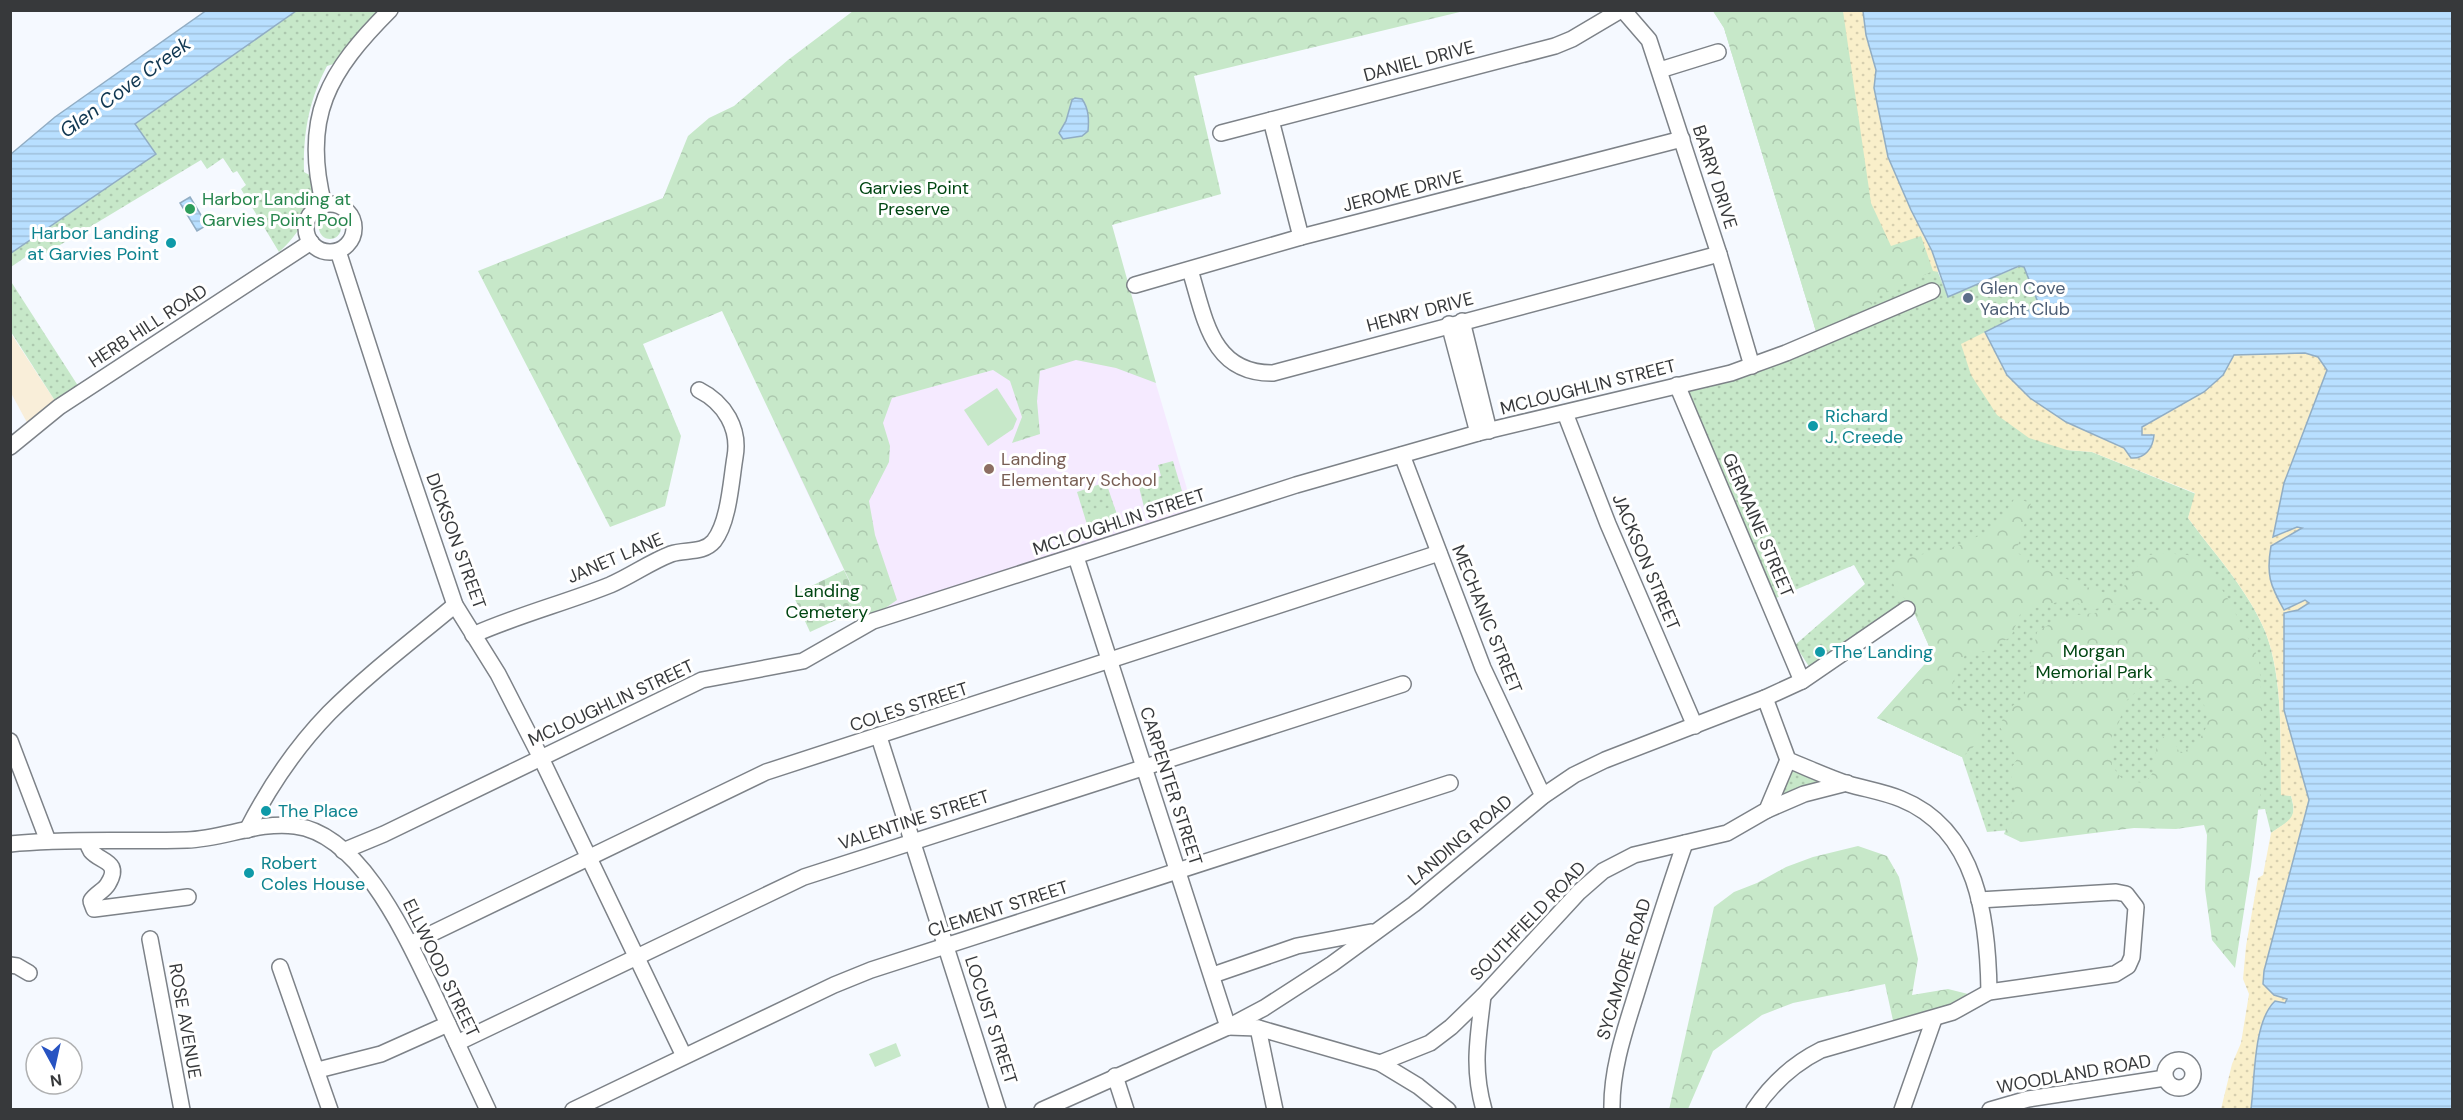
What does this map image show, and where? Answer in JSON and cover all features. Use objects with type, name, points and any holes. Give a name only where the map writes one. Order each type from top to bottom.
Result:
[{"type":"street","points":[[324,205],[319,183],[316,142],[321,109],[328,90],[348,55],[390,10]]},
{"type":"street","name":"BARRY DRIVE","points":[[1622,10],[1649,40],[1660,70],[1752,366]]},
{"type":"street","name":"DANIEL DRIVE","points":[[1221,133],[1555,46],[1572,39],[1622,10]]},
{"type":"street","points":[[1660,70],[1718,52]]},
{"type":"street","points":[[1271,120],[1301,237]]},
{"type":"street","name":"JEROME DRIVE","points":[[1135,285],[1301,237],[1682,139]]},
{"type":"street","points":[[324,205],[340,206],[347,211],[354,225],[351,241],[338,251],[324,251],[311,242],[306,226],[312,212],[324,205]]},
{"type":"street","name":"HERB HILL ROAD","points":[[10,447],[58,407],[311,242]]},
{"type":"street","name":"DICKSON STREET","points":[[338,251],[455,605],[498,674],[541,758],[684,1056]]},
{"type":"street","name":"HENRY DRIVE","points":[[1190,270],[1215,343],[1235,364],[1260,373],[1273,373],[1719,254]]},
{"type":"street","name":"MCLOUGHLIN STREET","points":[[344,851],[384,834],[702,680],[803,661],[873,621],[1296,485],[1484,432],[1752,366],[1932,291]]},
{"type":"street","points":[[1456,323],[1484,432]]},
{"type":"street","name":"GERMAINE STREET","points":[[1677,385],[1802,681]]},
{"type":"street","name":"JANET LANE","points":[[473,635],[505,621],[609,585],[674,553],[701,550],[714,541],[724,517],[736,440],[732,426],[719,404],[699,390]]},
{"type":"street","name":"JACKSON STREET","points":[[1565,413],[1608,524],[1695,726]]},
{"type":"street","name":"MECHANIC STREET","points":[[1402,455],[1483,668],[1543,796]]},
{"type":"street","name":"COLES STREET","points":[[410,944],[749,779],[1439,553]]},
{"type":"street","name":"CARPENTER STREET","points":[[1076,556],[1228,1027]]},
{"type":"street","points":[[10,844],[48,841],[190,840],[247,830],[282,774],[328,714],[383,664],[455,605]]},
{"type":"street","name":"LANDING ROAD","points":[[1042,1110],[1228,1027],[1274,1002],[1378,931],[1462,865],[1543,796],[1574,775],[1605,760],[1765,698],[1802,681],[1906,609]]},
{"type":"street","name":"VALENTINE STREET","points":[[457,1042],[804,877],[1403,684]]},
{"type":"street","points":[[1765,698],[1788,760],[1767,810]]},
{"type":"street","name":"LOCUST STREET","points":[[879,736],[998,1110]]},
{"type":"street","points":[[10,741],[48,841]]},
{"type":"street","points":[[1788,760],[1847,783],[1901,799],[1918,808],[1939,824],[1966,859],[1975,882],[1989,954],[1989,992]]},
{"type":"street","name":"CLEMENT STREET","points":[[573,1110],[834,985],[871,970],[1450,783]]},
{"type":"street","name":"SOUTHFIELD ROAD","points":[[1380,1063],[1430,1043],[1451,1028],[1579,892],[1603,871],[1634,855],[1727,833],[1767,810],[1804,794],[1847,783]]},
{"type":"street","name":"ELLWOOD STREET","points":[[247,830],[274,825],[311,829],[344,851],[383,896],[400,923],[488,1110]]},
{"type":"street","points":[[87,842],[91,852],[105,859],[112,873],[107,886],[91,901],[94,909],[188,897]]},
{"type":"street","name":"SYCAMORE ROAD","points":[[1612,1110],[1613,1083],[1620,1046],[1685,843]]},
{"type":"street","points":[[1756,1108],[1780,1077],[1803,1059],[1821,1050],[1934,1019],[1963,1008],[1989,992],[2120,972],[2128,966],[2132,957],[2136,907],[2129,895],[2116,892],[1979,900]]},
{"type":"street","points":[[1213,975],[1297,946],[1378,931]]},
{"type":"street","name":"ROSE AVENUE","points":[[150,939],[182,1110]]},
{"type":"street","points":[[10,965],[29,973]]},
{"type":"street","points":[[280,967],[318,1070],[330,1110]]},
{"type":"street","points":[[1483,996],[1476,1051],[1476,1072],[1484,1110]]},
{"type":"street","points":[[1902,1110],[1934,1019]]},
{"type":"street","points":[[318,1070],[381,1054],[448,1024]]},
{"type":"street","points":[[1228,1027],[1258,1028],[1380,1063],[1418,1086],[1448,1110]]},
{"type":"street","points":[[1258,1028],[1275,1110]]},
{"type":"street","points":[[1115,1076],[1126,1110]]},
{"type":"street","name":"WOODLAND ROAD","points":[[1990,1110],[2028,1098],[2165,1078]]},
{"type":"shaded area","name":"Landing Elementary School","points":[[1140,330],[1193,509],[868,620],[777,429]]},
{"type":"shaded area","points":[[10,332],[59,407],[30,428],[11,393]]},
{"type":"green space","points":[[296,11],[387,11],[340,62],[327,66],[321,79],[308,117],[305,144],[304,172],[313,177],[311,199],[305,219],[287,245],[279,252],[241,189],[246,185],[237,171],[233,173],[223,158],[207,169],[201,160],[45,254],[40,247],[11,267],[11,253],[156,154],[135,124]]},
{"type":"green space","name":"Garvies Point Preserve","points":[[853,11],[1464,11],[1194,76],[1221,194],[1112,225],[1156,383],[1116,368],[1076,360],[1040,371],[1037,401],[1040,434],[1012,443],[1022,417],[1010,381],[993,370],[892,398],[883,423],[890,446],[889,462],[869,501],[875,535],[897,600],[868,620],[722,311],[643,344],[681,436],[665,506],[610,527],[478,271],[663,198],[688,136],[709,118],[734,106],[788,60]]},
{"type":"green space","name":"Morgan Memorial Park","points":[[1713,11],[1843,11],[1934,271],[1937,270],[1948,297],[2023,265],[2039,305],[2067,450],[2092,452],[2196,494],[2188,518],[2230,572],[2249,601],[2265,631],[2271,650],[2280,711],[2281,794],[2291,796],[2294,810],[2291,819],[2283,825],[2271,833],[2265,809],[1987,832],[1962,757],[1877,718],[1933,655],[1909,601],[1810,668],[1795,645],[1865,584],[1854,565],[1769,601],[1679,386],[1818,338],[1724,28]]},
{"type":"green space","points":[[1713,11],[1843,11],[1871,203],[1921,236],[1933,271],[1880,295],[1862,315],[1818,338],[1724,28]]},
{"type":"green space","points":[[330,217],[338,220],[341,228],[338,236],[330,239],[322,236],[319,228],[322,220]]},
{"type":"green space","points":[[10,280],[82,392],[59,407],[11,332]]},
{"type":"green space","points":[[997,388],[1017,419],[1013,429],[988,446],[964,410]]},
{"type":"green space","points":[[1173,461],[1182,491],[1177,493],[1172,501],[1163,498],[1144,507],[1138,483],[1161,476],[1158,465]]},
{"type":"green space","points":[[1106,482],[1120,524],[1090,534],[1077,492]]},
{"type":"green space","points":[[2015,498],[2031,503],[2016,552],[2051,572],[2101,592],[2114,596],[2127,583],[2144,556],[2161,553],[2188,555],[2209,569],[2228,599],[2259,659],[2265,756],[2235,968],[2212,940],[2205,889],[2207,835],[2204,825],[2176,829],[2134,828],[2021,842],[2004,834],[2017,799],[2010,770],[2017,759],[1999,725],[2011,707],[2024,697],[2037,632],[2061,617],[2119,610],[2161,610],[2157,599],[2131,601],[2091,610],[2069,599],[2021,612],[2011,637],[1985,651],[1965,655],[1949,692],[1958,704],[1982,711],[1981,740],[1962,757],[1877,718],[1933,655],[1909,601],[1895,588],[1890,571],[1903,559],[1961,545],[1998,523]],"holes":[[[2157,678],[2196,687],[2207,716],[2207,724],[2200,739],[2182,753],[2170,738],[2164,737],[2157,747],[2153,772],[2146,781],[2144,783],[2123,780],[2112,766],[2111,738],[2126,701],[2140,688]]]},
{"type":"green space","points":[[1114,506],[1120,524],[1090,534],[1085,516]]},
{"type":"green space","name":"Landing Cemetery","points":[[844,570],[862,608],[810,632],[793,595]]},
{"type":"green space","points":[[1791,766],[1826,785],[1782,799]]},
{"type":"green space","points":[[1858,846],[1887,856],[1899,877],[1918,959],[1912,995],[1948,989],[1968,994],[1971,999],[1894,1025],[1885,984],[1793,1003],[1762,1015],[1713,1051],[1688,1109],[1669,1110],[1714,907],[1734,892],[1757,883],[1786,867],[1813,857]]},
{"type":"green space","points":[[896,1043],[901,1056],[875,1067],[869,1054]]},
{"type":"sand","points":[[1843,11],[1877,11],[1939,272],[1933,271],[1921,236],[1891,246],[1871,203]]},
{"type":"sand","points":[[1985,332],[2007,375],[2066,422],[2124,448],[2128,453],[2151,434],[2142,435],[2142,427],[2170,412],[2223,375],[2234,355],[2305,353],[2318,357],[2327,370],[2284,483],[2274,537],[2297,527],[2302,528],[2299,531],[2285,610],[2305,600],[2309,602],[2298,610],[2284,614],[2284,710],[2309,800],[2264,971],[2263,984],[2287,998],[2285,1003],[2275,1001],[2268,1010],[2263,1023],[2256,1052],[2251,1109],[2221,1109],[2232,1064],[2241,1043],[2249,994],[2243,979],[2246,946],[2258,878],[2263,875],[2271,833],[2287,822],[2293,810],[2291,796],[2281,795],[2278,690],[2265,631],[2240,586],[2188,518],[2195,493],[2092,452],[2067,450],[2029,438],[1997,415],[1971,375],[1961,344]]},
{"type":"water","name":"Glen Cove Creek","points":[[207,10],[296,11],[135,124],[156,154],[11,253],[11,154],[55,117]]},
{"type":"water","points":[[1863,11],[2452,11],[2452,1109],[2251,1109],[2256,1052],[2263,1023],[2268,1010],[2275,1001],[2285,1003],[2287,999],[2274,995],[2263,984],[2264,971],[2309,800],[2284,710],[2284,613],[2298,610],[2309,603],[2305,600],[2284,610],[2270,580],[2269,565],[2271,546],[2302,528],[2297,527],[2273,537],[2284,483],[2327,370],[2318,357],[2305,353],[2234,355],[2223,375],[2204,392],[2142,427],[2142,435],[2154,435],[2147,452],[2136,458],[2131,458],[2124,448],[2066,422],[2030,398],[2007,375],[1985,332],[2039,305],[2024,267],[2019,266],[1948,297],[1932,251],[1888,157],[1874,88],[1876,70],[1866,35]]},
{"type":"water","points":[[1082,99],[1086,107],[1088,131],[1082,136],[1063,139],[1059,133],[1066,121],[1072,100]]},
{"type":"water","name":"Harbor Landing at Garvies Point Pool","points":[[190,197],[207,225],[197,231],[180,203]]},
{"type":"place","name":"Harbor Landing at Garvies Point Pool","points":[[190,209]]},
{"type":"place","name":"Harbor Landing at Garvies Point","points":[[171,243]]},
{"type":"place","name":"Glen Cove Yacht Club","points":[[1968,298]]},
{"type":"place","name":"Richard J. Creede","points":[[1813,426]]},
{"type":"place","name":"Landing Elementary School","points":[[989,469]]},
{"type":"place","name":"The Landing","points":[[1820,652]]},
{"type":"place","name":"The Place","points":[[266,811]]},
{"type":"place","name":"Robert Coles House","points":[[249,873]]}]
